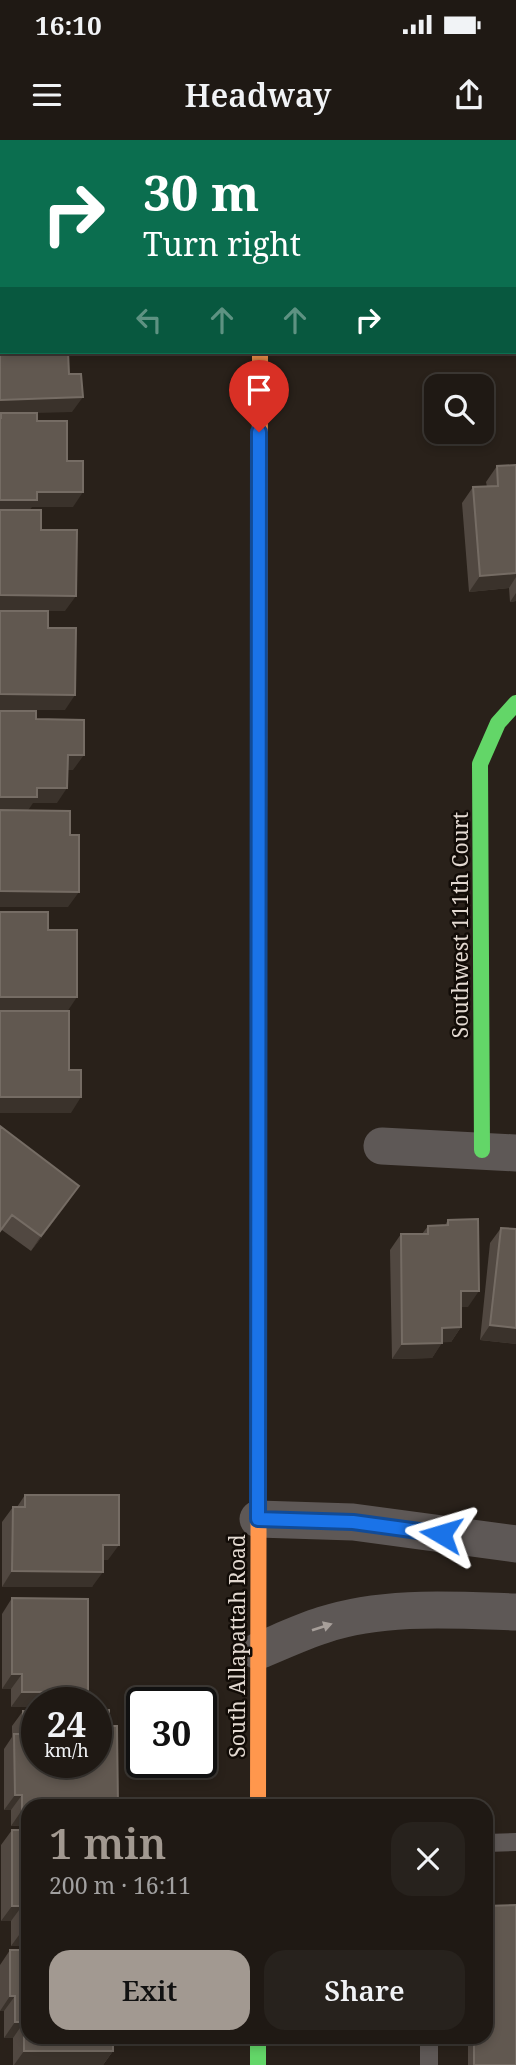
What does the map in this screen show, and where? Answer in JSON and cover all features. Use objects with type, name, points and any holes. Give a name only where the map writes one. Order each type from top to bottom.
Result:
[{"type":"main road","name":"South Allapattah Road","points":[[258,1799],[260,354]]},
{"type":"main road","name":"Southwest 111th Court","points":[[499,1151],[480,764],[490,733],[513,706]]},
{"type":"main road","points":[[258,2044],[258,2065]]},
{"type":"street","points":[[382,1146],[499,1151]]},
{"type":"street","points":[[258,1519],[353,1522],[516,1544]]},
{"type":"street","points":[[258,1651],[325,1624],[359,1616],[394,1611],[516,1612]]},
{"type":"lane","points":[[493,1843],[516,1842]]},
{"type":"lane","points":[[429,2044],[429,2065]]},
{"type":"building","points":[[0,354],[68,354],[69,374],[81,374],[83,397],[0,400]]},
{"type":"building","points":[[1,413],[37,413],[37,421],[67,421],[67,461],[83,461],[83,492],[37,492],[37,500],[0,500]]},
{"type":"building","points":[[516,465],[516,573],[480,576],[473,487],[498,486],[497,466]]},
{"type":"building","points":[[0,510],[41,510],[41,530],[77,530],[76,596],[0,595]]},
{"type":"building","points":[[0,611],[48,611],[48,628],[76,628],[75,695],[0,694]]},
{"type":"building","points":[[0,711],[36,711],[36,719],[84,720],[84,755],[68,755],[67,788],[37,788],[37,797],[0,797]]},
{"type":"building","points":[[0,810],[70,811],[70,835],[79,835],[79,892],[0,891]]},
{"type":"building","points":[[0,912],[48,912],[48,930],[77,930],[77,997],[0,997]]},
{"type":"building","points":[[0,1011],[69,1011],[69,1070],[81,1070],[81,1097],[0,1097]]},
{"type":"building","points":[[0,1126],[79,1186],[41,1236],[12,1215],[0,1231]]},
{"type":"building","points":[[478,1219],[479,1291],[461,1291],[461,1327],[442,1328],[442,1343],[402,1344],[401,1234],[428,1234],[428,1226],[448,1225],[448,1220]]},
{"type":"building","points":[[501,1228],[516,1229],[516,1328],[490,1325]]},
{"type":"building","points":[[25,1495],[119,1495],[119,1545],[103,1545],[103,1572],[12,1571],[13,1507],[25,1507]]},
{"type":"building","points":[[12,1598],[88,1599],[88,1687],[22,1687],[22,1674],[12,1674]]},
{"type":"building","points":[[112,1726],[117,1726],[118,1799],[22,1799],[22,1795],[15,1795],[14,1734],[21,1734],[21,1778],[112,1778]]},
{"type":"building","points":[[12,1830],[21,1830],[21,1906],[12,1906]]},
{"type":"building","points":[[516,1905],[516,2065],[474,2065],[474,2044],[493,2044],[493,1906]]},
{"type":"building","points":[[10,1950],[21,1950],[21,2022],[15,2022],[15,1996],[10,1996]]},
{"type":"building","points":[[24,2044],[113,2044],[113,2051],[24,2051]]},
{"type":"traffic: fast","points":[[482,1150],[480,764],[498,723],[516,703]]},
{"type":"traffic: fast","points":[[259,827],[259,1270]]},
{"type":"traffic: fast","points":[[258,2044],[258,2065]]},
{"type":"traffic: slow","points":[[259,827],[260,354]]},
{"type":"traffic: slow","points":[[258,1799],[259,1270]]},
{"type":"route","points":[[259,432],[258,1519],[353,1522],[441,1534]]}]
